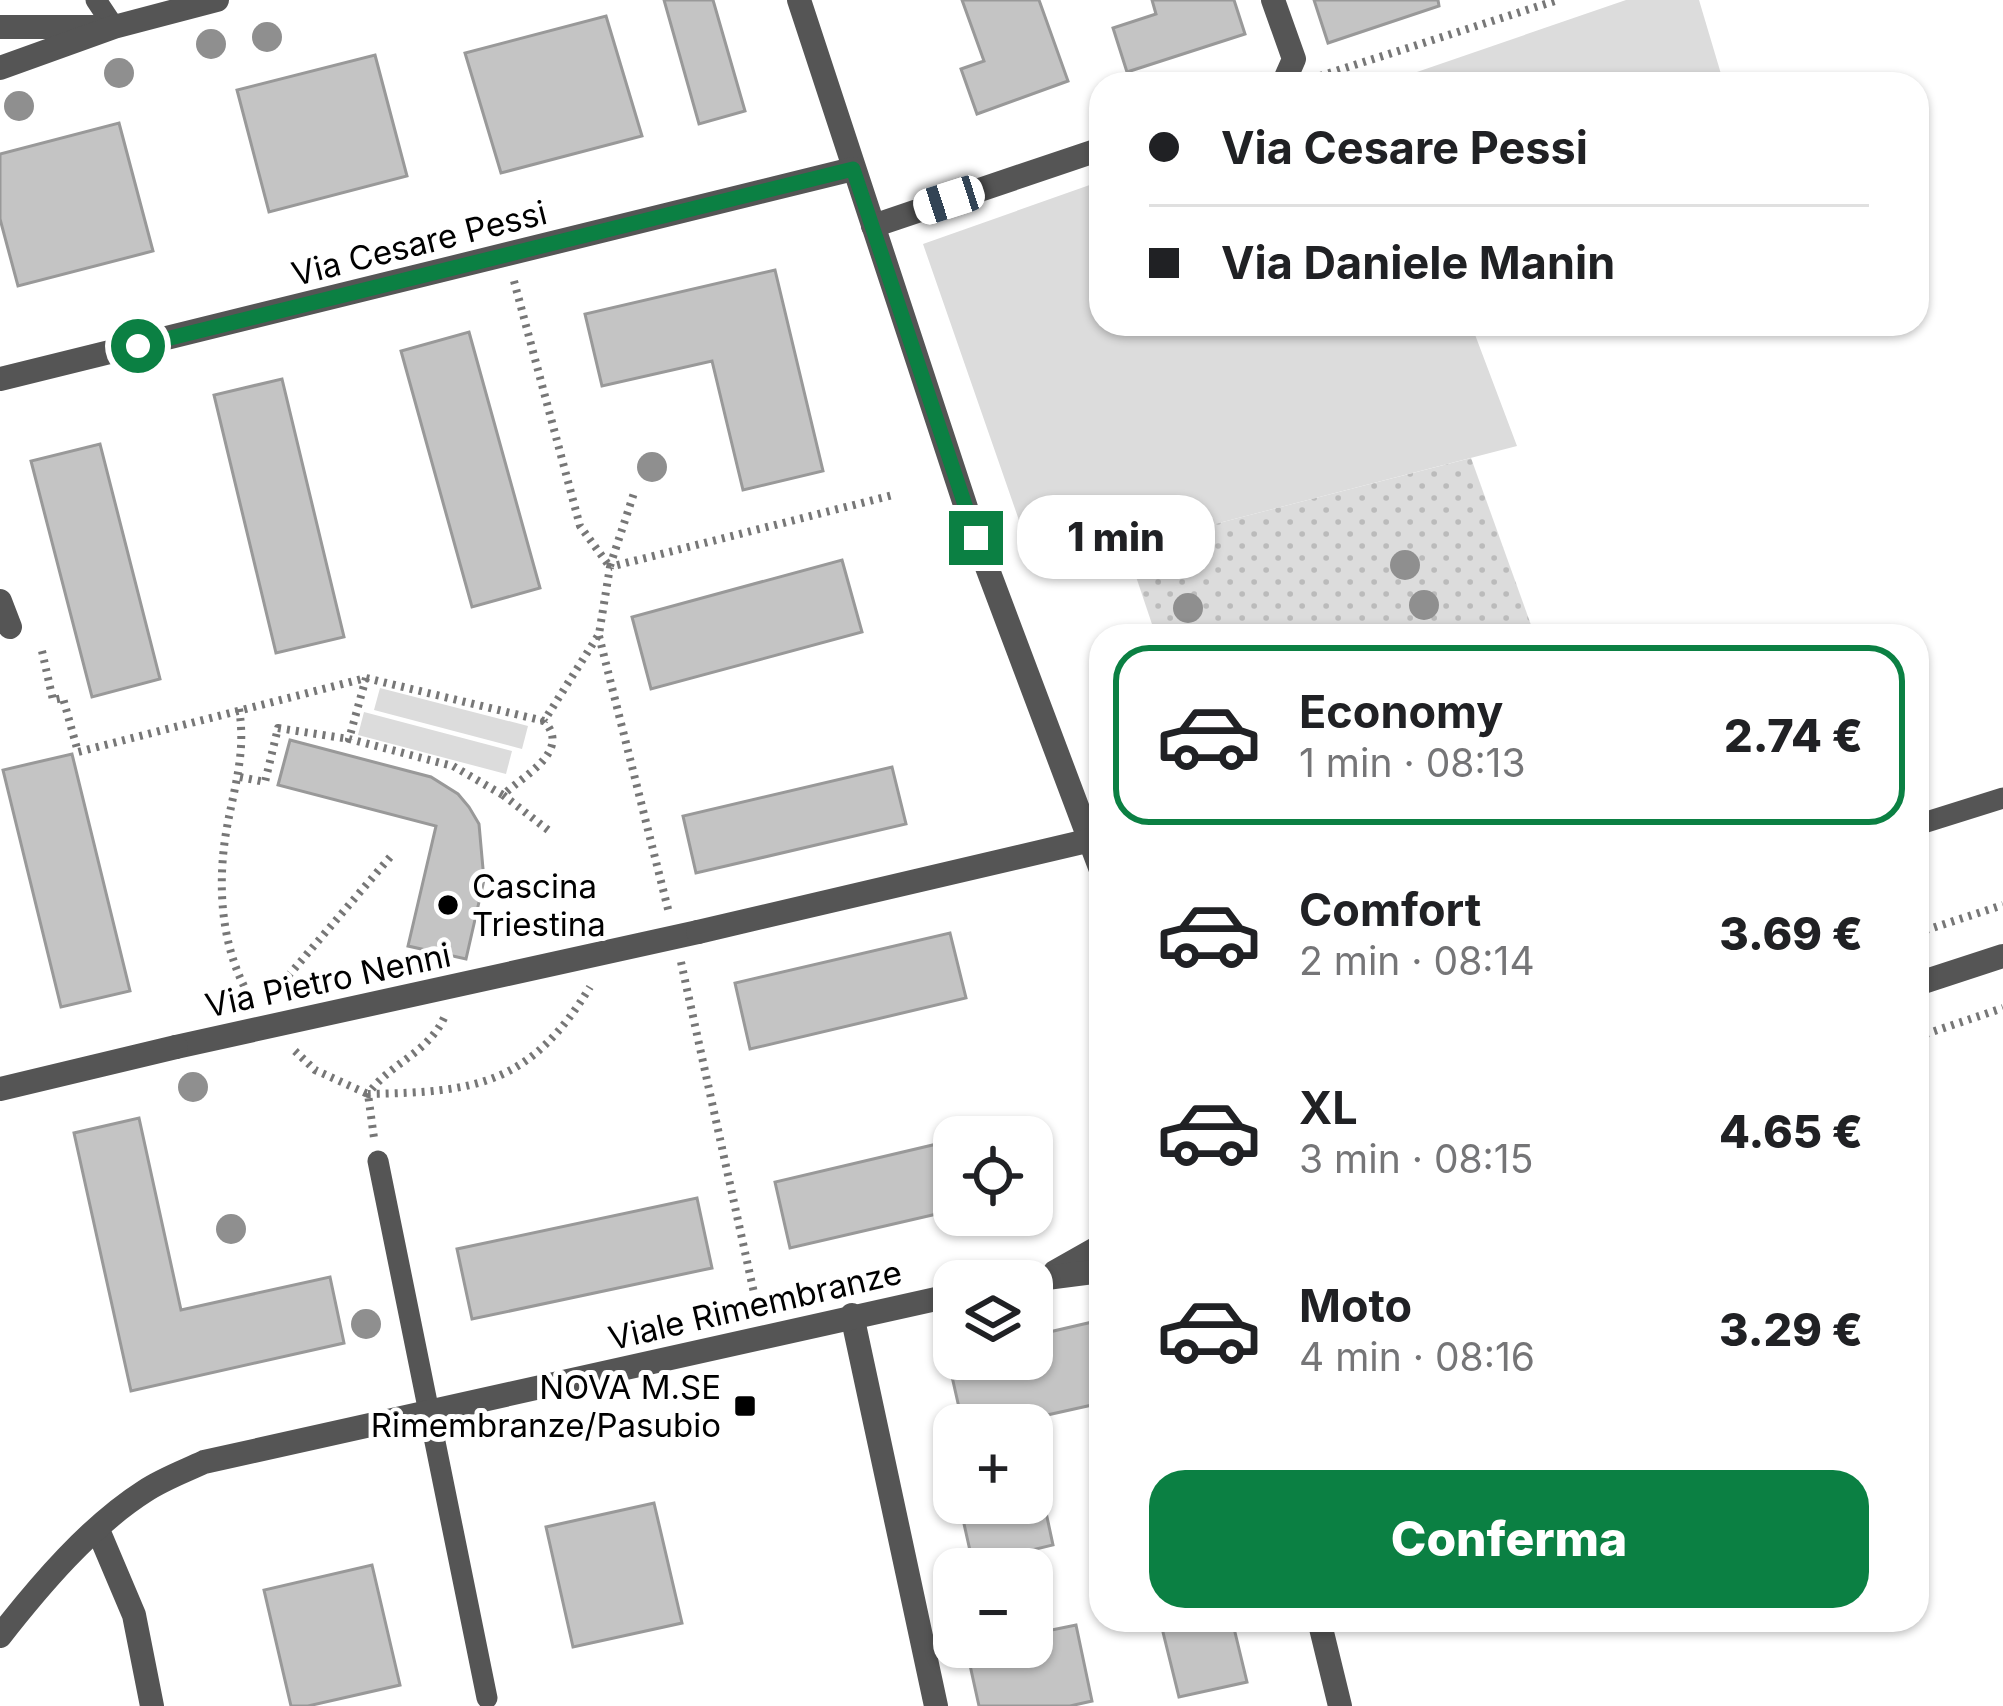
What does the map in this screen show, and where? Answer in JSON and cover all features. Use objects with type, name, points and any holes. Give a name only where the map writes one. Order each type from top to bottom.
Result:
[{"type":"street","points":[[0,68],[114,27],[217,0]]},
{"type":"street","points":[[799,0],[976,538],[1089,837]]},
{"type":"street","points":[[1273,0],[1294,59],[1288,72]]},
{"type":"street","points":[[0,27],[114,27]]},
{"type":"street","points":[[873,226],[1089,153]]},
{"type":"street","name":"Via Cesare Pessi","points":[[0,379],[853,169]]},
{"type":"street","points":[[0,602],[10,627]]},
{"type":"street","name":"Via Pietro Nenni","points":[[0,1089],[1089,840]]},
{"type":"street","points":[[1929,980],[2003,956]]},
{"type":"street","points":[[1053,1269],[1089,1252]]},
{"type":"street","points":[[1053,1277],[1089,1272]]},
{"type":"street","name":"Viale Rimembranze","points":[[0,1636],[98,1530],[144,1491],[204,1462],[933,1299]]},
{"type":"street","points":[[852,1316],[935,1706]]},
{"type":"street","points":[[98,1530],[134,1615],[152,1706]]},
{"type":"street","points":[[1322,1632],[1340,1706]]},
{"type":"lane","points":[[95,0],[114,27]]},
{"type":"lane","points":[[1929,821],[2003,798]]},
{"type":"lane","points":[[379,1161],[487,1698]]},
{"type":"path","points":[[1332,72],[1558,0]]},
{"type":"path","points":[[507,255],[580,526],[610,567]]},
{"type":"path","points":[[544,721],[599,634],[610,567],[634,493]]},
{"type":"path","points":[[610,567],[893,495]]},
{"type":"path","points":[[599,634],[687,935],[764,1336]]},
{"type":"path","points":[[42,651],[53,700],[63,698],[78,752],[366,678],[544,721],[553,731],[555,746],[503,794]]},
{"type":"path","points":[[350,739],[366,678]]},
{"type":"path","points":[[239,709],[244,740],[225,841],[223,928],[241,984],[258,1010],[392,856]]},
{"type":"path","points":[[240,777],[265,782],[278,728],[350,739],[453,766],[503,794],[548,830]]},
{"type":"path","points":[[1929,928],[2003,905]]},
{"type":"path","points":[[269,1028],[315,1070],[368,1094],[433,1093],[510,1074],[564,1030],[600,971],[598,954]]},
{"type":"path","points":[[379,1161],[368,1094],[380,1077],[421,1051],[438,1030],[451,1004],[447,988]]},
{"type":"path","points":[[1929,1033],[2003,1008]]},
{"type":"shaded area","points":[[1626,0],[1699,0],[1720,72],[1417,72]]},
{"type":"shaded area","points":[[1089,185],[1089,336],[1476,336],[1517,446],[1126,547],[1038,575],[923,244]]},
{"type":"shaded area","points":[[1471,458],[1531,624],[1152,624],[1126,547]]},
{"type":"shaded area","points":[[380,688],[528,726],[522,749],[374,710]]},
{"type":"shaded area","points":[[364,712],[512,751],[506,774],[358,735]]},
{"type":"building","points":[[664,0],[713,0],[745,111],[699,124]]},
{"type":"building","points":[[962,0],[1039,0],[1068,81],[977,114],[961,69],[984,61]]},
{"type":"building","points":[[1152,0],[1234,0],[1245,34],[1127,72],[1113,28],[1156,14]]},
{"type":"building","points":[[1314,0],[1438,0],[1439,6],[1328,43]]},
{"type":"building","points":[[606,16],[642,136],[501,173],[465,53]]},
{"type":"building","points":[[375,55],[407,176],[269,212],[237,90]]},
{"type":"building","points":[[119,123],[153,251],[18,286],[0,219],[0,154]]},
{"type":"building","points":[[775,270],[823,471],[743,490],[712,361],[602,386],[585,314]]},
{"type":"building","points":[[469,332],[540,588],[472,607],[401,351]]},
{"type":"building","points":[[282,379],[344,637],[276,653],[214,395]]},
{"type":"building","points":[[100,444],[160,679],[92,697],[31,461]]},
{"type":"building","points":[[842,560],[862,632],[651,689],[632,617]]},
{"type":"building","points":[[290,740],[431,777],[469,807],[479,824],[484,880],[466,959],[408,946],[436,826],[278,785]]},
{"type":"building","points":[[72,754],[130,991],[61,1007],[3,770]]},
{"type":"building","points":[[892,767],[906,824],[696,873],[683,816]]},
{"type":"building","points":[[950,933],[966,998],[750,1049],[735,983]]},
{"type":"building","points":[[139,1118],[181,1310],[330,1277],[344,1343],[131,1391],[74,1133]]},
{"type":"building","points":[[933,1145],[933,1215],[790,1248],[775,1182]]},
{"type":"building","points":[[697,1198],[712,1268],[472,1319],[457,1249]]},
{"type":"building","points":[[1089,1323],[1089,1406],[1053,1414],[1053,1404],[958,1404],[953,1380],[1053,1380],[1053,1331]]},
{"type":"building","points":[[654,1503],[682,1623],[573,1647],[546,1527]]},
{"type":"building","points":[[964,1524],[1048,1524],[1053,1545],[1040,1548],[969,1548]]},
{"type":"building","points":[[372,1565],[400,1685],[291,1706],[264,1590]]},
{"type":"building","points":[[1076,1625],[1092,1701],[1070,1706],[979,1706],[971,1668],[1053,1668],[1053,1630]]},
{"type":"building","points":[[1163,1632],[1235,1632],[1247,1682],[1179,1697]]},
{"type":"place","name":"Cascina Triestina","points":[[448,905]]},
{"type":"place","name":"NOVA M.SE Rimembranze/Pasubio","points":[[745,1406]]},
{"type":"route","points":[[138,346],[853,169],[976,538]]}]
